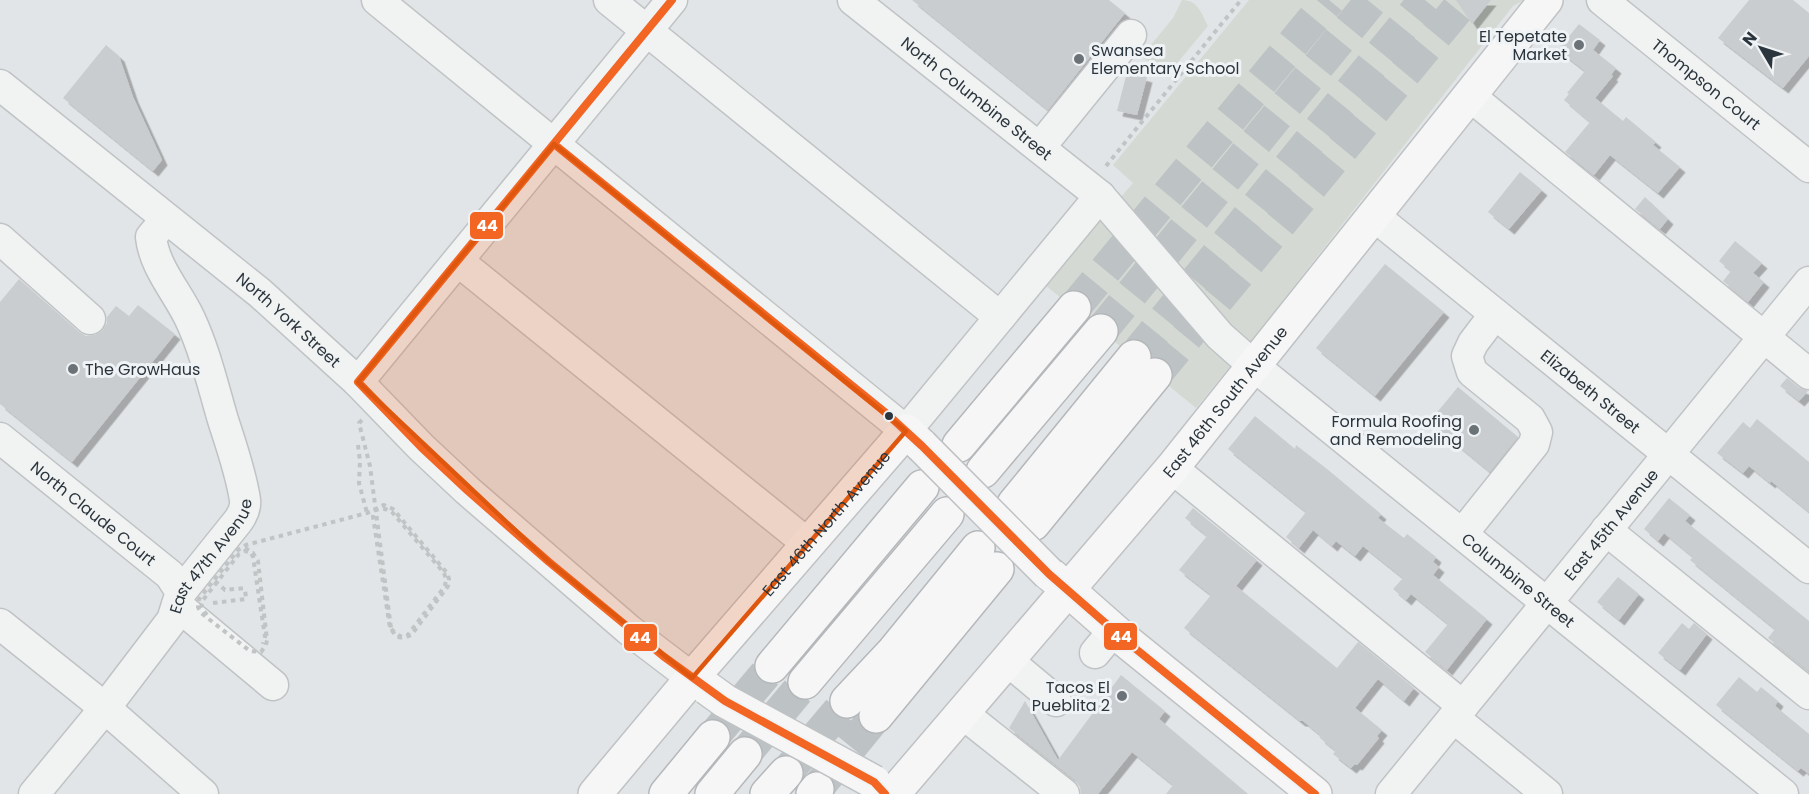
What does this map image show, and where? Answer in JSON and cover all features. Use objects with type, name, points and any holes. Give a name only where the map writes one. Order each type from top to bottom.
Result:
[{"type":"main road","name":"East 46th South Avenue","points":[[884,790],[962,713],[1007,660],[1058,582],[1172,468],[1546,0]]},
{"type":"main road","points":[[959,445],[1074,308]]},
{"type":"main road","points":[[983,471],[1101,331]]},
{"type":"main road","points":[[1024,514],[1145,366]]},
{"type":"main road","name":"East 46th North Avenue","points":[[595,794],[699,683],[808,544],[914,438]]},
{"type":"main road","points":[[914,438],[1058,582],[1104,641],[1315,794]]},
{"type":"main road","points":[[772,666],[922,487]]},
{"type":"main road","points":[[806,682],[947,514]]},
{"type":"main road","points":[[847,701],[987,558],[876,716]]},
{"type":"main road","name":"North York Street","points":[[699,683],[726,701],[884,790]]},
{"type":"main road","points":[[666,794],[713,737]]},
{"type":"main road","points":[[712,794],[745,754]]},
{"type":"street","points":[[377,0],[914,438]]},
{"type":"street","points":[[609,0],[1000,317]]},
{"type":"street","points":[[358,382],[672,0]]},
{"type":"street","name":"North Columbine Street","points":[[853,0],[1040,147],[1105,202],[1220,336],[1254,366]]},
{"type":"street","name":"Thompson Court","points":[[1602,0],[1809,167]]},
{"type":"street","points":[[1040,147],[1131,35]]},
{"type":"street","name":"North York Street","points":[[0,85],[260,292],[358,382],[421,447],[549,562],[629,630],[699,683]]},
{"type":"street","points":[[1470,96],[1809,374]]},
{"type":"street","name":"East 46th North Avenue","points":[[914,438],[1000,317],[1105,202]]},
{"type":"street","name":"Elizabeth Street","points":[[1373,215],[1809,568]]},
{"type":"street","name":"East 47th Avenue","points":[[34,794],[105,708],[172,620],[244,511],[245,500],[230,440],[197,336],[152,246],[151,237],[166,219]]},
{"type":"street","points":[[0,239],[90,319]]},
{"type":"street","points":[[458,261],[808,544]]},
{"type":"street","name":"East 45th Avenue","points":[[1391,794],[1809,282]]},
{"type":"street","points":[[1463,533],[1534,444],[1537,432],[1530,419],[1472,372],[1467,356],[1473,343],[1495,314]]},
{"type":"street","name":"Columbine Street","points":[[1254,366],[1783,794]]},
{"type":"street","name":"North Claude Court","points":[[0,438],[170,575],[186,597],[273,685]]},
{"type":"street","points":[[1172,468],[1458,712],[1547,794]]},
{"type":"street","points":[[1606,530],[1809,694]]},
{"type":"street","points":[[0,624],[105,708],[203,794]]},
{"type":"street","points":[[1007,660],[1056,701]]},
{"type":"street","points":[[962,713],[1064,794]]},
{"type":"path","points":[[1106,166],[1241,0]]},
{"type":"path","points":[[186,597],[234,550],[241,547],[250,551],[253,557],[265,637],[263,644],[256,649],[248,648],[207,615],[201,607],[203,600],[239,554],[245,551],[252,553],[258,561],[266,645],[259,652],[250,651],[201,613],[198,607],[199,599],[238,550],[246,545],[367,513],[370,512],[379,509],[384,508],[390,510],[444,573],[446,579],[445,586],[407,636],[404,637],[402,638],[396,636],[390,628],[373,517],[374,511],[377,508],[384,505],[391,507],[447,573],[449,579],[448,586],[412,634],[405,638],[401,637],[392,628],[370,466],[359,423]]},
{"type":"path","points":[[358,445],[359,483],[367,513]]},
{"type":"path","points":[[214,581],[225,590],[245,588],[246,599],[214,603]]},
{"type":"highlighted area","points":[[554,144],[906,431],[692,678],[549,562],[358,382]]},
{"type":"shaded area","points":[[1182,0],[1196,5],[1208,26],[1169,73],[1141,57],[1173,18]]},
{"type":"shaded area","points":[[1249,0],[1524,0],[1513,6],[1263,326],[1196,408],[1045,285],[1133,183],[1113,165]]},
{"type":"building","points":[[912,0],[1109,0],[1125,13],[1048,110]]},
{"type":"building","points":[[1456,0],[1491,0],[1472,24]]},
{"type":"building","points":[[1749,0],[1793,0],[1809,13],[1809,56],[1783,88],[1718,38]]},
{"type":"building","points":[[1579,24],[1600,40],[1593,50],[1616,68],[1611,75],[1613,76],[1595,98],[1623,121],[1626,117],[1656,142],[1653,145],[1680,167],[1658,193],[1610,155],[1594,175],[1565,152],[1590,122],[1564,100],[1585,71],[1558,50]]},
{"type":"building","points":[[106,45],[119,56],[133,97],[162,160],[153,171],[63,98]]},
{"type":"building","points":[[1127,72],[1147,77],[1137,115],[1117,111]]},
{"type":"building","points":[[1520,172],[1542,190],[1509,229],[1488,212]]},
{"type":"building","points":[[1645,197],[1668,219],[1660,229],[1635,209]]},
{"type":"building","points":[[1735,241],[1762,263],[1753,273],[1764,282],[1748,302],[1723,281],[1731,271],[1719,261]]},
{"type":"building","points":[[1385,264],[1444,312],[1375,396],[1316,348]]},
{"type":"building","name":"The GrowHaus","points":[[19,279],[86,336],[102,331],[107,323],[107,317],[116,306],[129,316],[138,305],[175,334],[72,462],[0,404],[0,302]]},
{"type":"building","points":[[1787,378],[1798,387],[1808,391],[1799,401],[1780,386]]},
{"type":"building","name":"Formula Roofing and Remodeling","points":[[1458,387],[1518,437],[1490,472],[1429,422]]},
{"type":"building","points":[[1255,416],[1295,449],[1296,445],[1327,469],[1381,514],[1378,518],[1404,538],[1407,534],[1436,557],[1433,562],[1439,567],[1433,575],[1487,619],[1447,670],[1425,652],[1448,624],[1411,594],[1406,600],[1393,589],[1403,578],[1363,546],[1355,556],[1336,541],[1332,546],[1313,530],[1299,548],[1286,537],[1306,512],[1228,449]]},
{"type":"building","points":[[1757,419],[1809,462],[1809,512],[1749,466],[1743,473],[1717,453],[1743,422],[1750,428]]},
{"type":"building","points":[[1669,498],[1690,515],[1685,521],[1809,621],[1809,671],[1768,638],[1775,629],[1690,560],[1693,557],[1664,533],[1658,541],[1644,529]]},
{"type":"building","points":[[1193,508],[1257,560],[1236,586],[1337,668],[1358,642],[1414,688],[1404,701],[1378,679],[1355,708],[1382,730],[1377,736],[1379,738],[1357,765],[1351,768],[1333,754],[1336,751],[1320,738],[1319,734],[1184,628],[1211,595],[1179,570],[1207,536],[1185,518]]},
{"type":"building","points":[[1618,577],[1639,594],[1619,620],[1597,602]]},
{"type":"building","points":[[1682,623],[1689,629],[1694,623],[1707,634],[1680,670],[1658,653]]},
{"type":"building","points":[[1121,675],[1165,711],[1159,719],[1248,794],[1166,794],[1173,785],[1132,752],[1098,794],[1081,794],[1080,787],[1075,780],[1009,728],[1025,701],[1058,760]]},
{"type":"building","points":[[1739,677],[1757,692],[1761,687],[1778,701],[1775,706],[1809,734],[1809,774],[1801,768],[1798,771],[1716,705]]},
{"type":"tunnel","points":[[1074,308],[1329,0]]},
{"type":"tunnel","points":[[1101,331],[1372,0]]},
{"type":"tunnel","points":[[1134,357],[1425,0]]},
{"type":"tunnel","points":[[1155,375],[1465,0]]},
{"type":"tunnel","points":[[713,737],[772,666]]},
{"type":"tunnel","points":[[745,754],[805,682]]},
{"type":"tunnel","points":[[786,773],[847,701]]},
{"type":"tunnel","points":[[820,785],[876,716]]},
{"type":"transit line","name":"44","points":[[672,0],[358,382],[421,447],[468,491],[549,562],[663,656],[725,701],[874,782],[885,794]]},
{"type":"transit line","name":"44","points":[[554,144],[886,413],[922,446],[1049,574],[1126,641],[1315,794]]},
{"type":"place","name":"El Tepetate Market","points":[[1579,45]]},
{"type":"place","name":"Swansea Elementary School","points":[[1079,59]]},
{"type":"place","name":"The GrowHaus","points":[[73,369]]},
{"type":"place","name":"Formula Roofing and Remodeling","points":[[1474,430]]},
{"type":"place","name":"Tacos El Pueblita 2","points":[[1122,696]]}]
